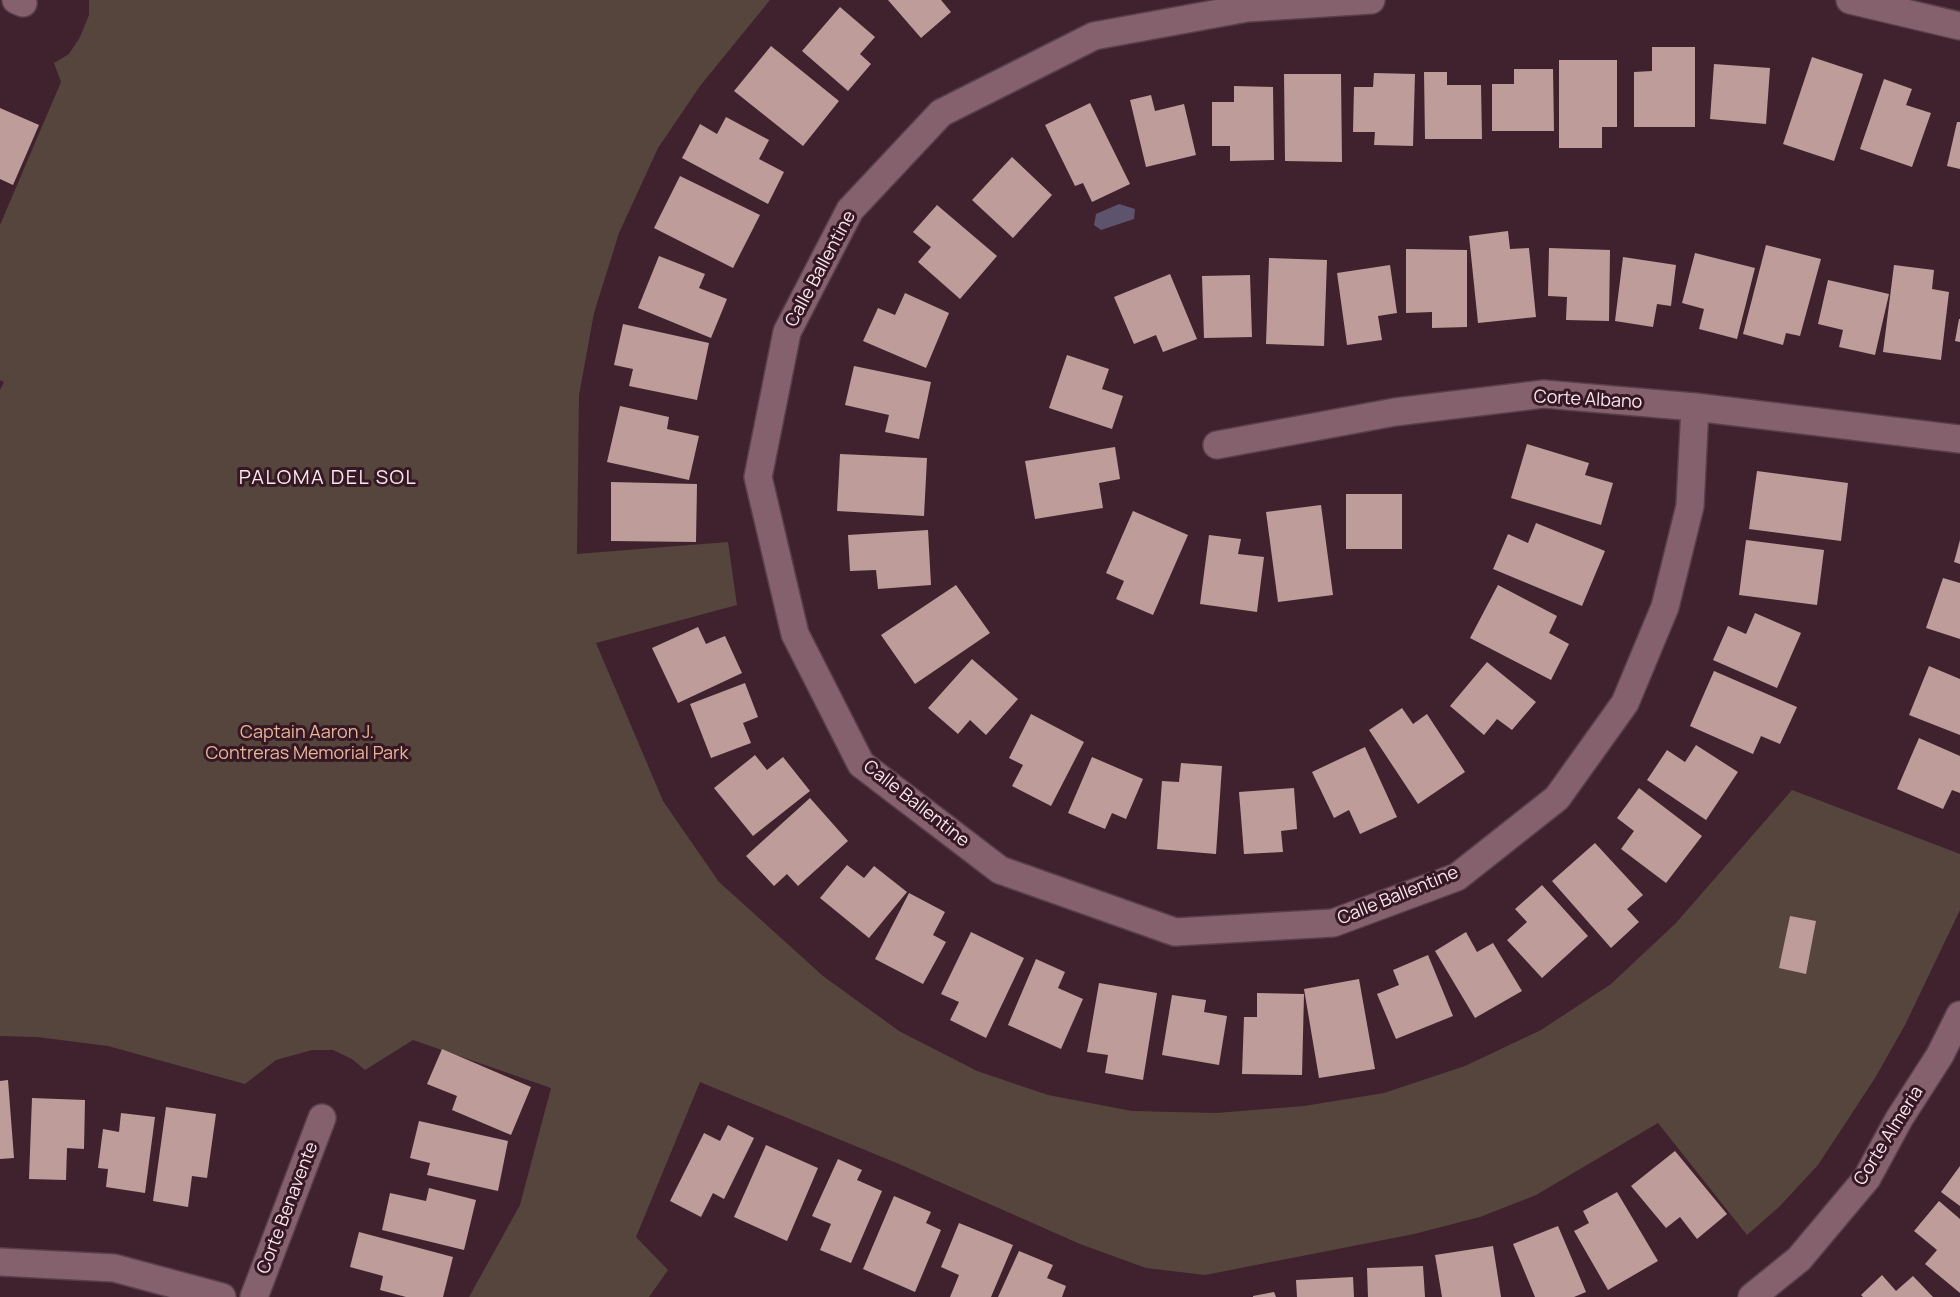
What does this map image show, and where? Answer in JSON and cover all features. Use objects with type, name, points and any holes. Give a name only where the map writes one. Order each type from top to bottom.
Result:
[{"type":"street","name":"Calle Ballentine","points":[[1371,0],[1247,8],[1094,36],[942,113],[850,210],[787,332],[758,477],[795,634],[861,764],[1000,870],[1175,932],[1333,923],[1456,877],[1557,798],[1625,704],[1665,607],[1690,506],[1695,407]]},
{"type":"street","points":[[1850,0],[1960,26]]},
{"type":"street","name":"Corte Albano","points":[[1217,445],[1395,412],[1544,394],[1695,407],[1960,439]]},
{"type":"street","name":"Corte Almeria","points":[[1752,1297],[1799,1259],[1867,1178],[1899,1119],[1950,1060],[1960,1015]]},
{"type":"street","name":"Corte Benavente","points":[[254,1297],[322,1118]]},
{"type":"street","points":[[0,1262],[114,1268],[222,1297]]},
{"type":"green space","name":"Captain Aaron J. Contreras Memorial Park","points":[[89,0],[770,0],[700,86],[658,148],[619,233],[594,313],[579,395],[577,554],[728,542],[737,605],[596,643],[663,801],[719,882],[823,976],[899,1031],[977,1071],[1048,1095],[1132,1111],[1216,1113],[1304,1106],[1384,1093],[1465,1066],[1541,1030],[1611,984],[1676,923],[1792,790],[1960,854],[1960,910],[1905,1025],[1875,1078],[1818,1165],[1779,1207],[1747,1235],[1658,1123],[1536,1195],[1480,1217],[1414,1234],[1205,1275],[1146,1268],[1080,1244],[899,1164],[700,1082],[636,1237],[668,1270],[649,1297],[469,1297],[520,1205],[551,1088],[413,1040],[365,1070],[352,1059],[333,1050],[312,1050],[276,1060],[245,1084],[108,1046],[37,1037],[0,1036],[0,390],[4,382],[0,380],[0,225],[61,82],[54,63],[69,54],[80,37],[89,15]]},
{"type":"shaded area","points":[[1119,204],[1135,209],[1134,219],[1101,230],[1094,225],[1096,214]]},
{"type":"building","points":[[888,0],[941,0],[951,12],[921,38]]},
{"type":"building","points":[[840,7],[875,37],[860,54],[871,64],[848,91],[802,51]]},
{"type":"building","points":[[771,46],[839,101],[803,146],[734,91]]},
{"type":"building","points":[[1652,47],[1695,47],[1695,127],[1634,127],[1634,72],[1652,71]]},
{"type":"building","points":[[1812,57],[1863,74],[1834,161],[1783,144]]},
{"type":"building","points":[[1559,60],[1617,60],[1617,127],[1602,127],[1602,148],[1559,148]]},
{"type":"building","points":[[1714,64],[1770,68],[1766,124],[1710,119]]},
{"type":"building","points":[[1514,69],[1553,69],[1554,131],[1492,131],[1492,84],[1514,84]]},
{"type":"building","points":[[1424,72],[1447,72],[1447,85],[1481,85],[1482,139],[1425,139]]},
{"type":"building","points":[[1374,73],[1415,74],[1413,146],[1374,145],[1375,132],[1353,132],[1354,87],[1373,87]]},
{"type":"building","points":[[1284,74],[1341,74],[1342,162],[1285,161]]},
{"type":"building","points":[[1884,79],[1912,89],[1906,105],[1931,113],[1912,167],[1860,149]]},
{"type":"building","points":[[1234,86],[1273,87],[1274,160],[1230,161],[1230,146],[1212,146],[1212,102],[1234,102]]},
{"type":"building","points":[[1151,95],[1155,111],[1184,104],[1196,155],[1146,167],[1130,100]]},
{"type":"building","points":[[1090,103],[1130,184],[1092,202],[1083,183],[1075,186],[1045,125]]},
{"type":"building","points":[[0,108],[39,125],[13,185],[0,179]]},
{"type":"building","points":[[726,117],[769,140],[759,159],[784,172],[768,204],[682,158],[700,124],[717,134]]},
{"type":"building","points":[[1957,122],[1960,122],[1960,169],[1947,166]]},
{"type":"building","points":[[1012,157],[1052,195],[1013,238],[972,200]]},
{"type":"building","points":[[680,176],[760,215],[733,268],[654,228]]},
{"type":"building","points":[[937,205],[997,256],[960,299],[918,262],[931,247],[913,232]]},
{"type":"building","points":[[1508,231],[1510,249],[1529,248],[1536,317],[1478,323],[1469,236]]},
{"type":"building","points":[[1766,245],[1821,259],[1800,336],[1786,333],[1783,345],[1743,334]]},
{"type":"building","points":[[1549,248],[1610,250],[1609,321],[1566,320],[1567,297],[1548,296]]},
{"type":"building","points":[[1406,249],[1467,250],[1467,327],[1432,328],[1432,312],[1406,313]]},
{"type":"building","points":[[1695,253],[1755,268],[1737,339],[1699,329],[1704,309],[1682,303]]},
{"type":"building","points":[[659,256],[705,274],[699,288],[727,299],[711,338],[638,308]]},
{"type":"building","points":[[1623,257],[1676,265],[1671,306],[1657,304],[1653,327],[1615,321]]},
{"type":"building","points":[[1269,258],[1327,260],[1324,346],[1266,344]]},
{"type":"building","points":[[1390,265],[1397,313],[1378,316],[1382,340],[1347,345],[1337,273]]},
{"type":"building","points":[[1894,265],[1934,270],[1932,289],[1949,292],[1941,360],[1883,352]]},
{"type":"building","points":[[1170,274],[1197,339],[1163,352],[1156,335],[1134,344],[1114,297]]},
{"type":"building","points":[[1250,275],[1252,337],[1204,338],[1202,276]]},
{"type":"building","points":[[1828,280],[1889,294],[1875,355],[1839,347],[1843,330],[1818,324]]},
{"type":"building","points":[[905,293],[949,313],[926,368],[863,341],[878,308],[895,315]]},
{"type":"building","points":[[1960,319],[1960,342],[1955,341]]},
{"type":"building","points":[[623,324],[709,343],[697,400],[629,386],[633,369],[614,365]]},
{"type":"building","points":[[1067,355],[1109,369],[1102,389],[1123,396],[1112,429],[1049,408]]},
{"type":"building","points":[[854,366],[931,382],[919,439],[885,432],[889,415],[845,405]]},
{"type":"building","points":[[620,406],[669,417],[667,429],[699,436],[689,480],[607,462]]},
{"type":"building","points":[[1527,444],[1589,463],[1585,475],[1613,483],[1601,525],[1511,498]]},
{"type":"building","points":[[1115,447],[1120,479],[1099,483],[1103,508],[1035,519],[1025,461]]},
{"type":"building","points":[[840,454],[927,458],[924,516],[837,511]]},
{"type":"building","points":[[1757,471],[1848,483],[1841,541],[1749,529]]},
{"type":"building","points":[[611,482],[697,484],[696,542],[611,541]]},
{"type":"building","points":[[1346,494],[1402,494],[1402,549],[1346,549]]},
{"type":"building","points":[[1321,505],[1333,595],[1278,602],[1266,512]]},
{"type":"building","points":[[1133,511],[1188,535],[1153,615],[1116,599],[1124,581],[1106,573]]},
{"type":"building","points":[[1536,523],[1605,551],[1582,606],[1493,569],[1508,534],[1528,543]]},
{"type":"building","points":[[928,530],[931,585],[878,589],[876,570],[850,571],[848,535]]},
{"type":"building","points":[[1209,535],[1241,539],[1238,554],[1264,557],[1257,612],[1200,604]]},
{"type":"building","points":[[1746,540],[1824,550],[1817,605],[1739,595]]},
{"type":"building","points":[[1960,540],[1960,564],[1954,562]]},
{"type":"building","points":[[1943,578],[1960,583],[1960,639],[1926,628]]},
{"type":"building","points":[[956,585],[990,633],[915,684],[881,635]]},
{"type":"building","points":[[1498,585],[1557,616],[1549,633],[1569,644],[1551,680],[1470,638]]},
{"type":"building","points":[[1755,613],[1801,633],[1777,688],[1713,660],[1728,626],[1746,634]]},
{"type":"building","points":[[698,627],[706,644],[725,636],[742,673],[678,703],[652,648]]},
{"type":"building","points":[[972,659],[1018,699],[986,735],[970,720],[958,734],[928,708]]},
{"type":"building","points":[[1487,662],[1536,702],[1512,730],[1497,719],[1484,735],[1450,706]]},
{"type":"building","points":[[1929,666],[1960,679],[1960,735],[1909,715]]},
{"type":"building","points":[[1714,671],[1797,707],[1780,744],[1761,736],[1753,754],[1690,726]]},
{"type":"building","points":[[745,683],[758,717],[743,723],[751,743],[711,758],[690,704]]},
{"type":"building","points":[[1402,708],[1413,724],[1427,714],[1465,772],[1418,804],[1369,730]]},
{"type":"building","points":[[1031,714],[1084,742],[1051,806],[1012,786],[1023,765],[1009,758]]},
{"type":"building","points":[[1919,738],[1960,756],[1960,793],[1952,790],[1943,809],[1897,789]]},
{"type":"building","points":[[1696,745],[1738,772],[1706,820],[1647,780],[1667,750],[1685,762]]},
{"type":"building","points":[[1365,747],[1397,817],[1360,834],[1349,810],[1334,818],[1312,772]]},
{"type":"building","points":[[755,755],[767,770],[783,757],[810,791],[753,836],[714,788]]},
{"type":"building","points":[[1092,757],[1143,779],[1126,819],[1112,813],[1105,829],[1068,813]]},
{"type":"building","points":[[1181,763],[1222,766],[1216,854],[1157,849],[1162,781],[1179,782]]},
{"type":"building","points":[[1294,788],[1297,829],[1281,831],[1283,852],[1244,854],[1239,792]]},
{"type":"building","points":[[1639,788],[1702,836],[1666,883],[1621,849],[1634,831],[1617,818]]},
{"type":"building","points":[[810,798],[848,841],[798,886],[787,874],[774,886],[746,856]]},
{"type":"building","points":[[1595,843],[1643,895],[1627,909],[1639,922],[1611,948],[1552,881]]},
{"type":"building","points":[[847,865],[864,878],[874,866],[907,892],[869,938],[820,898]]},
{"type":"building","points":[[1542,885],[1588,936],[1542,978],[1507,940],[1527,922],[1515,909]]},
{"type":"building","points":[[909,893],[945,912],[933,935],[946,942],[923,984],[875,959]]},
{"type":"building","points":[[1790,916],[1816,921],[1806,974],[1779,968]]},
{"type":"building","points":[[971,932],[1024,958],[986,1038],[950,1020],[959,1002],[941,994]]},
{"type":"building","points":[[1466,932],[1477,952],[1493,943],[1522,991],[1475,1018],[1435,951]]},
{"type":"building","points":[[1428,955],[1453,1016],[1396,1039],[1377,994],[1399,985],[1393,970]]},
{"type":"building","points":[[1036,959],[1065,972],[1058,988],[1083,999],[1061,1049],[1008,1025]]},
{"type":"building","points":[[1359,979],[1375,1069],[1319,1078],[1304,989]]},
{"type":"building","points":[[1099,983],[1157,993],[1143,1080],[1105,1073],[1108,1055],[1087,1052]]},
{"type":"building","points":[[1257,993],[1304,994],[1302,1075],[1242,1074],[1244,1017],[1257,1017]]},
{"type":"building","points":[[1172,995],[1206,1000],[1204,1012],[1227,1016],[1219,1065],[1162,1055]]},
{"type":"building","points":[[442,1049],[531,1087],[511,1135],[452,1110],[457,1096],[427,1084]]},
{"type":"building","points":[[8,1080],[14,1158],[0,1159],[0,1081]]},
{"type":"building","points":[[32,1098],[85,1100],[84,1149],[67,1148],[66,1180],[29,1179]]},
{"type":"building","points":[[166,1107],[216,1114],[207,1178],[192,1176],[188,1207],[153,1201]]},
{"type":"building","points":[[121,1113],[155,1117],[145,1193],[106,1187],[108,1169],[98,1168],[103,1129],[119,1132]]},
{"type":"building","points":[[419,1121],[508,1141],[498,1191],[427,1175],[430,1163],[410,1158]]},
{"type":"building","points":[[728,1125],[754,1138],[724,1199],[713,1193],[701,1217],[670,1201],[704,1133],[720,1141]]},
{"type":"building","points":[[766,1145],[818,1168],[787,1241],[734,1217]]},
{"type":"building","points":[[1675,1151],[1727,1214],[1697,1239],[1680,1217],[1666,1228],[1631,1186]]},
{"type":"building","points":[[838,1159],[862,1170],[857,1180],[882,1191],[851,1263],[820,1250],[831,1224],[812,1216]]},
{"type":"building","points":[[1960,1166],[1960,1206],[1941,1192]]},
{"type":"building","points":[[429,1188],[476,1200],[464,1250],[382,1230],[390,1193],[426,1201]]},
{"type":"building","points":[[1617,1192],[1658,1261],[1608,1290],[1574,1231],[1589,1223],[1583,1211]]},
{"type":"building","points":[[894,1196],[931,1212],[926,1223],[941,1230],[915,1292],[863,1269]]},
{"type":"building","points":[[1939,1201],[1960,1219],[1960,1293],[1925,1264],[1937,1250],[1914,1231]]},
{"type":"building","points":[[959,1223],[1013,1245],[991,1297],[950,1297],[959,1275],[941,1267]]},
{"type":"building","points":[[1558,1226],[1586,1292],[1574,1297],[1535,1297],[1513,1244]]},
{"type":"building","points":[[359,1232],[453,1257],[443,1297],[406,1297],[380,1290],[383,1276],[350,1267]]},
{"type":"building","points":[[1493,1246],[1501,1297],[1442,1297],[1435,1255]]},
{"type":"building","points":[[1019,1251],[1053,1265],[1047,1278],[1066,1286],[1062,1297],[998,1297]]},
{"type":"building","points":[[1423,1266],[1425,1297],[1368,1297],[1367,1268]]},
{"type":"building","points":[[1882,1275],[1896,1291],[1913,1276],[1933,1297],[1863,1297],[1861,1295]]},
{"type":"building","points":[[1353,1277],[1354,1297],[1297,1297],[1296,1280]]},
{"type":"building","points":[[1274,1292],[1276,1297],[1253,1297],[1253,1296]]},
{"type":"district","name":"PALOMA DEL SOL","points":[[328,478]]}]
